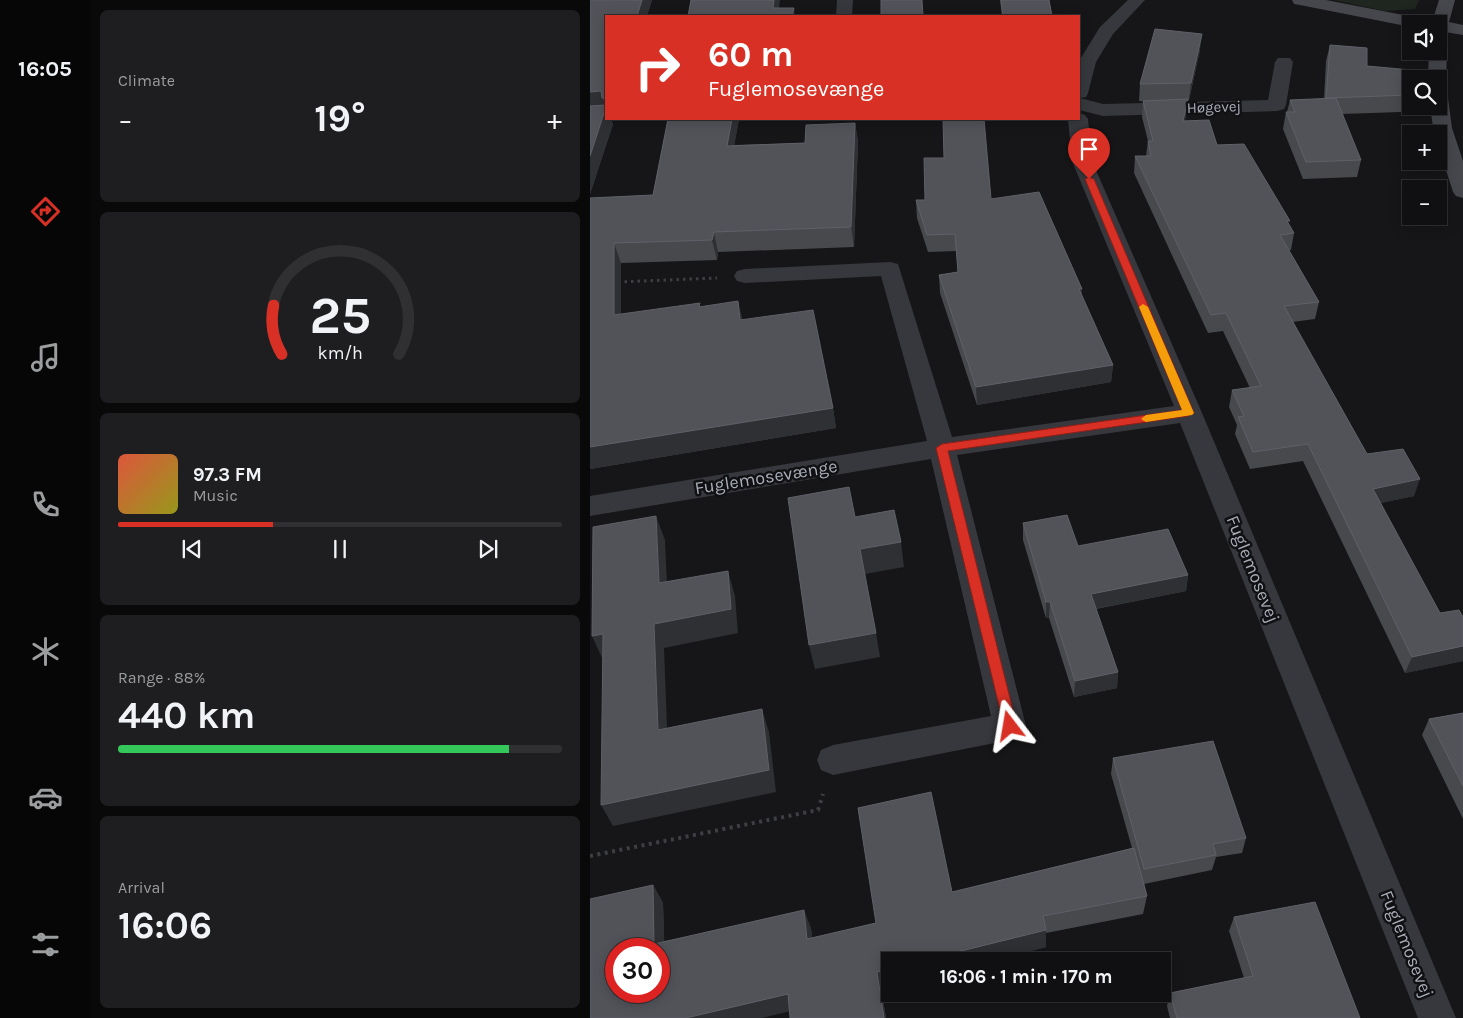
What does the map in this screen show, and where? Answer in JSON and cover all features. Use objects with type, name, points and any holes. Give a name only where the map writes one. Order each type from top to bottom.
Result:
[{"type":"street","points":[[844,15],[846,0]]},
{"type":"street","points":[[1080,89],[1087,62],[1106,31],[1138,0]]},
{"type":"street","points":[[1300,0],[1402,20]]},
{"type":"street","points":[[1442,15],[1447,0]]},
{"type":"street","points":[[1447,27],[1463,30]]},
{"type":"street","name":"Høgevej","points":[[1080,104],[1103,110],[1277,104],[1284,62]]},
{"type":"street","points":[[1441,115],[1442,128],[1463,192]]},
{"type":"street","name":"Fuglemosevej","points":[[1078,120],[1082,162],[1188,413],[1437,1018]]},
{"type":"street","points":[[745,276],[890,269],[942,448],[1010,726],[833,760]]},
{"type":"street","name":"Fuglemosevænge","points":[[590,506],[942,448],[1188,413]]},
{"type":"path","points":[[609,282],[745,276]]},
{"type":"path","points":[[590,856],[818,810],[833,760]]},
{"type":"shaded area","points":[[1334,0],[1419,0],[1415,9],[1385,11]]},
{"type":"building","points":[[590,0],[642,0],[637,15],[605,15],[605,98],[602,98],[601,91],[590,92]]},
{"type":"building","points":[[691,0],[774,0],[773,8],[794,8],[792,15],[688,15]]},
{"type":"building","points":[[881,0],[922,0],[923,15],[881,15]]},
{"type":"building","points":[[1001,0],[1049,0],[1052,15],[1003,15]]},
{"type":"building","points":[[1155,29],[1202,34],[1191,83],[1140,84]]},
{"type":"building","points":[[1330,45],[1367,48],[1367,66],[1411,70],[1402,70],[1402,95],[1326,98]]},
{"type":"building","points":[[1336,98],[1361,160],[1306,162],[1286,112],[1295,112],[1290,100]]},
{"type":"building","points":[[1188,99],[1183,121],[1209,120],[1217,145],[1244,144],[1290,221],[1287,221],[1294,233],[1280,235],[1319,302],[1284,306],[1367,454],[1403,449],[1420,479],[1373,489],[1440,613],[1459,610],[1463,617],[1463,646],[1412,657],[1308,444],[1253,452],[1238,417],[1244,416],[1232,390],[1261,386],[1226,313],[1211,315],[1135,156],[1151,156],[1148,141],[1153,141],[1143,101]]},
{"type":"building","points":[[605,105],[590,156],[590,106]]},
{"type":"building","points":[[668,120],[732,120],[727,146],[805,143],[806,125],[855,123],[851,227],[714,232],[712,240],[614,243],[614,315],[700,303],[699,307],[738,301],[740,320],[813,310],[833,408],[590,447],[590,198],[653,195]]},
{"type":"building","points":[[943,120],[984,120],[991,199],[1039,192],[1113,365],[976,387],[939,275],[958,272],[955,234],[927,235],[916,200],[925,200],[924,158],[944,158]]},
{"type":"building","points":[[849,487],[855,517],[894,510],[901,542],[860,549],[876,633],[809,645],[788,498]]},
{"type":"building","points":[[1067,515],[1078,546],[1168,529],[1188,575],[1091,594],[1118,672],[1075,681],[1050,602],[1046,602],[1023,523]]},
{"type":"building","points":[[656,516],[659,583],[728,571],[731,609],[654,624],[658,730],[762,709],[769,770],[601,805],[603,634],[592,636],[593,527]]},
{"type":"building","points":[[1463,713],[1463,786],[1429,719]]},
{"type":"building","points":[[1213,741],[1246,838],[1213,844],[1216,855],[1144,869],[1113,758]]},
{"type":"building","points":[[931,792],[952,892],[1134,848],[1147,896],[1043,916],[1046,930],[957,952],[881,952],[881,971],[877,972],[884,1018],[790,1018],[788,994],[686,1018],[590,1018],[590,899],[653,885],[654,938],[605,938],[605,1003],[670,1003],[670,940],[804,910],[807,939],[876,923],[858,808]]},
{"type":"building","points":[[1315,902],[1360,1018],[1177,1018],[1171,993],[1253,976],[1234,917]]},
{"type":"slow traffic","points":[[1143,307],[1188,413],[1146,419]]},
{"type":"route","points":[[1010,726],[942,448],[1188,413],[1089,179]]}]
